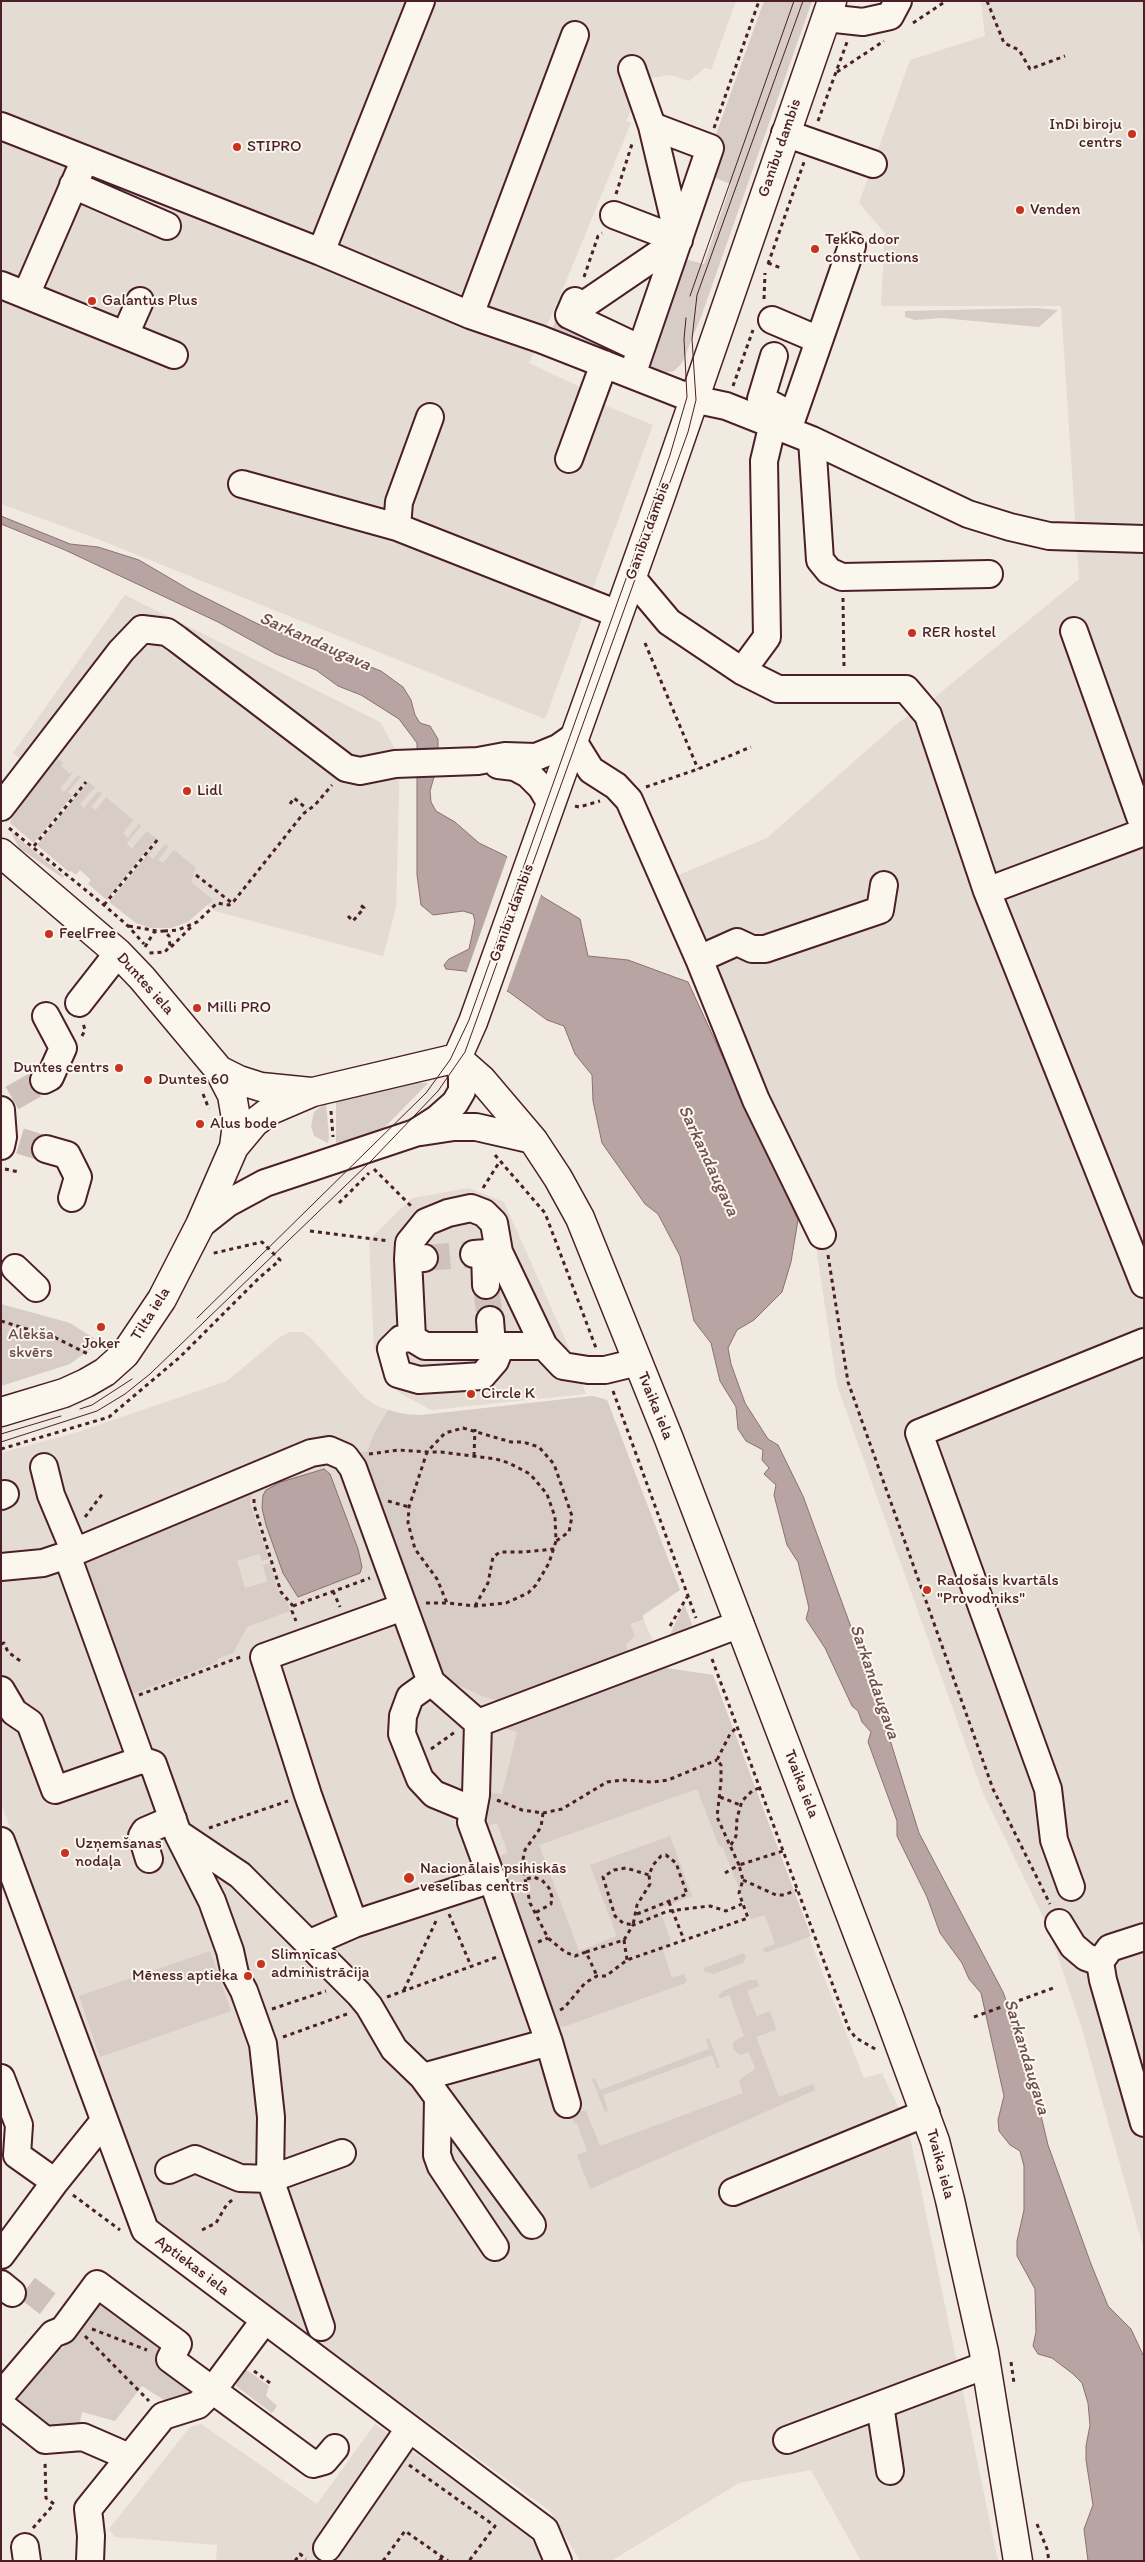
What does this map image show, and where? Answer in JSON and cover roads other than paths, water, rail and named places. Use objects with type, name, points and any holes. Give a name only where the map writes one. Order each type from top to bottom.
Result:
[{"type":"main road","name":"Ganību dambis","points":[[457,1058],[557,809],[574,739],[632,578],[829,10]]},
{"type":"main road","name":"Duntes iela","points":[[1,853],[118,953],[210,1078],[232,1095],[237,1124],[234,1147]]},
{"type":"main road","points":[[234,1147],[254,1123],[271,1110],[321,1090],[457,1058]]},
{"type":"main road","name":"Tvaika iela","points":[[457,1058],[482,1080],[533,1140],[558,1178],[580,1218],[740,1624],[926,2114],[950,2200],[986,2365],[1018,2561]]},
{"type":"main road","points":[[210,1078],[239,1080],[261,1087],[321,1090]]},
{"type":"main road","name":"Tilta iela","points":[[1,1412],[64,1393],[86,1383],[105,1372],[125,1354],[162,1299],[200,1225],[234,1147]]},
{"type":"street","points":[[321,252],[421,1]]},
{"type":"street","points":[[829,10],[854,21],[863,22],[890,16],[898,1]]},
{"type":"street","points":[[470,315],[574,36]]},
{"type":"street","points":[[632,69],[652,126],[679,240]]},
{"type":"street","points":[[1,126],[321,252],[470,315],[604,364],[693,400],[726,406],[784,422]]},
{"type":"street","points":[[632,375],[710,148],[652,126]]},
{"type":"street","points":[[785,133],[873,164]]},
{"type":"street","points":[[26,295],[85,159]]},
{"type":"street","points":[[74,185],[167,226]]},
{"type":"street","points":[[614,215],[679,240]]},
{"type":"street","points":[[640,349],[574,305],[679,240]]},
{"type":"street","points":[[742,671],[767,637],[764,461],[784,422],[819,340],[852,246]]},
{"type":"street","points":[[1,285],[26,295],[104,317],[125,335],[174,355]]},
{"type":"street","points":[[125,335],[140,301]]},
{"type":"street","points":[[763,316],[819,340]]},
{"type":"street","points":[[774,356],[760,399],[784,422],[812,440],[968,514],[1010,527],[1049,536],[1144,539]]},
{"type":"street","points":[[569,459],[604,364]]},
{"type":"street","points":[[397,527],[399,502],[430,416]]},
{"type":"street","points":[[812,440],[820,560],[828,571],[842,578],[989,574]]},
{"type":"street","points":[[242,484],[397,527],[618,614]]},
{"type":"street","points":[[632,578],[669,622],[742,671],[778,689],[906,689],[928,715],[987,892],[1144,1284]]},
{"type":"street","points":[[4,817],[126,645],[142,629],[167,632],[346,768],[360,771],[405,763],[473,761],[505,756],[536,757],[574,739],[591,770],[625,794],[699,959],[756,1100],[822,1235]]},
{"type":"street","points":[[987,892],[1144,830],[1074,631]]},
{"type":"street","points":[[473,761],[522,770],[541,787],[557,809]]},
{"type":"street","points":[[699,959],[737,942],[752,949],[765,948],[880,910],[884,886]]},
{"type":"street","points":[[79,1003],[118,953]]},
{"type":"street","points":[[44,1080],[50,1076],[62,1048],[46,1016]]},
{"type":"street","points":[[415,1133],[437,1119],[455,1103],[462,1091],[462,1076],[457,1058]]},
{"type":"street","points":[[5,1104],[8,1141]]},
{"type":"street","points":[[200,1225],[228,1203],[265,1183],[415,1133],[454,1127],[476,1127],[533,1140]]},
{"type":"street","points":[[46,1148],[67,1155],[78,1177],[72,1198]]},
{"type":"street","points":[[412,1338],[408,1291],[413,1253],[426,1222],[448,1213],[471,1208],[484,1212],[494,1223],[486,1253],[486,1285]]},
{"type":"street","points":[[486,1253],[544,1346],[563,1366],[604,1370],[638,1362]]},
{"type":"street","points":[[15,1268],[36,1288]]},
{"type":"street","points":[[490,1320],[497,1346],[494,1361],[482,1376],[419,1380],[398,1374],[391,1349],[401,1339],[412,1338],[425,1346],[497,1346],[544,1346]]},
{"type":"street","points":[[1071,1887],[1054,1840],[1048,1789],[919,1433],[1144,1342]]},
{"type":"street","points":[[1,1567],[43,1563],[311,1453],[329,1450],[345,1456],[353,1468],[376,1571],[393,1610],[431,1682],[478,1723]]},
{"type":"street","points":[[44,1467],[70,1553],[141,1760]]},
{"type":"street","points":[[354,1924],[308,1795],[264,1657],[393,1610]]},
{"type":"street","points":[[478,1723],[740,1624]]},
{"type":"street","points":[[431,1682],[410,1697],[403,1716],[402,1734],[410,1758],[420,1779],[434,1794],[475,1803]]},
{"type":"street","points":[[1,1690],[14,1712],[30,1723],[55,1790],[141,1760],[153,1764],[179,1830],[212,1900],[230,1951],[235,1974],[263,2044],[271,2117],[263,2179],[321,2327]]},
{"type":"street","points":[[478,1723],[475,1803],[471,1822],[549,2042],[567,2104]]},
{"type":"street","points":[[149,1858],[142,1836],[145,1831],[179,1830],[240,1875],[368,2006],[394,2049],[423,2077],[532,2225]]},
{"type":"street","name":"Aptiekas iela","points":[[1,1841],[9,1888],[104,2121],[145,2230],[545,2530],[558,2561]]},
{"type":"street","points":[[308,1944],[354,1924],[443,1899],[492,1879]]},
{"type":"street","points":[[1059,1923],[1073,1946],[1086,1957],[1100,1962]]},
{"type":"street","points":[[1144,1937],[1110,1948],[1100,1962],[1103,1980],[1144,2123]]},
{"type":"street","points":[[423,2077],[549,2042]]},
{"type":"street","points":[[1,2078],[19,2126],[9,2159],[54,2182]]},
{"type":"street","points":[[438,2098],[437,2155],[441,2166],[495,2247]]},
{"type":"street","points":[[733,2192],[926,2114]]},
{"type":"street","points":[[1,2255],[54,2182],[104,2121]]},
{"type":"street","points":[[169,2170],[195,2159],[240,2178],[263,2179],[342,2153]]},
{"type":"street","points":[[1,2395],[54,2334],[63,2330],[65,2317],[97,2284],[178,2344],[170,2359],[313,2464],[324,2461],[336,2448]]},
{"type":"street","points":[[90,2561],[92,2536],[88,2509],[163,2416],[198,2405],[212,2391],[264,2321]]},
{"type":"street","points":[[787,2440],[986,2365]]},
{"type":"street","points":[[1,2405],[45,2440],[83,2437],[129,2456]]},
{"type":"street","points":[[880,2405],[890,2471]]},
{"type":"street","points":[[318,2554],[409,2429]]},
{"type":"water","name":"Sarkandaugava","points":[[1,516],[70,544],[98,547],[139,560],[190,590],[258,624],[288,635],[311,647],[335,653],[381,671],[403,687],[411,700],[415,715],[420,723],[430,726],[438,739],[438,763],[430,791],[431,802],[436,811],[455,822],[479,843],[506,856],[543,897],[580,919],[588,956],[628,960],[688,982],[798,1220],[791,1262],[782,1292],[754,1320],[737,1330],[728,1348],[731,1364],[745,1403],[768,1439],[778,1445],[803,1496],[877,1698],[919,1833],[1003,1992],[1027,2057],[1048,2145],[1091,2264],[1108,2306],[1131,2329],[1144,2357],[1144,2561],[1088,2561],[1084,2529],[1093,2505],[1086,2460],[1086,2446],[1090,2425],[1088,2403],[1082,2383],[1052,2358],[1038,2354],[1033,2346],[1036,2332],[1035,2289],[1017,2256],[1017,2241],[1024,2210],[1024,2166],[1020,2151],[1010,2145],[999,2131],[998,2120],[1004,2096],[981,1993],[969,1979],[962,1963],[940,1933],[927,1897],[897,1836],[897,1821],[868,1742],[871,1732],[862,1722],[858,1711],[852,1706],[825,1648],[806,1619],[809,1608],[798,1562],[787,1545],[774,1495],[776,1485],[764,1474],[769,1468],[762,1460],[763,1450],[746,1441],[738,1429],[736,1407],[720,1381],[711,1343],[694,1321],[680,1256],[658,1214],[645,1204],[602,1143],[593,1101],[592,1075],[575,1054],[564,1026],[547,1020],[509,992],[465,971],[446,969],[444,965],[449,959],[469,949],[475,921],[473,914],[463,911],[433,915],[421,905],[417,875],[417,743],[399,719],[361,695],[338,686],[316,670],[276,654],[218,622],[65,550],[1,524]]},
{"type":"water","points":[[324,1469],[330,1474],[358,1549],[362,1567],[360,1573],[298,1597],[283,1573],[266,1525],[262,1508],[263,1495],[266,1490],[281,1482]]},
{"type":"tunnel","points":[[12,1098],[44,1080]]},
{"type":"tunnel","points":[[20,1141],[46,1149]]},
{"type":"tunnel","points":[[424,1258],[474,1254]]},
{"type":"tunnel","points":[[486,1285],[490,1320]]},
{"type":"tunnel","points":[[27,2288],[60,2313]]},
{"type":"tram line","points":[[690,296],[794,1]]},
{"type":"tram line","points":[[1,1442],[97,1411],[125,1394],[150,1374],[371,1161],[438,1091],[465,1052],[688,432],[696,400],[692,339],[697,295],[803,1]]},
{"type":"tram line","points":[[197,1318],[426,1093],[450,1060],[469,1020],[670,455],[687,397],[684,339],[686,318]]},
{"type":"tram line","points":[[80,1409],[92,1405],[132,1379]]},
{"type":"tram line","points":[[1,1434],[61,1416]]},
{"type":"place","name":"InDi biroju centrs","points":[[1132,134]]},
{"type":"place","name":"STIPRO","points":[[237,147]]},
{"type":"place","name":"Venden","points":[[1020,210]]},
{"type":"place","name":"Tekko door constructions","points":[[815,249]]},
{"type":"place","name":"Galantus Plus","points":[[92,301]]},
{"type":"place","name":"RER hostel","points":[[912,633]]},
{"type":"place","name":"Lidl","points":[[187,791]]},
{"type":"place","name":"FeelFree","points":[[49,934]]},
{"type":"place","name":"Milli PRO","points":[[197,1008]]},
{"type":"place","name":"Duntes centrs","points":[[119,1068]]},
{"type":"place","name":"Duntes 60","points":[[148,1080]]},
{"type":"place","name":"Alus bode","points":[[200,1124]]},
{"type":"place","name":"Joker","points":[[101,1327]]},
{"type":"place","name":"Circle K","points":[[471,1394]]},
{"type":"place","name":"Radošais kvartāls \"Provodņiks\"","points":[[927,1590]]},
{"type":"place","name":"Uzņemšanas nodaļa","points":[[65,1853]]},
{"type":"place","name":"Nacionālais psihiskās veselības centrs","points":[[409,1878]]},
{"type":"place","name":"Slimnīcas administrācija","points":[[261,1964]]},
{"type":"place","name":"Mēness aptieka","points":[[248,1976]]},
{"type":"park label","name":"Alekša skvērs","points":[[31,1344]]}]
